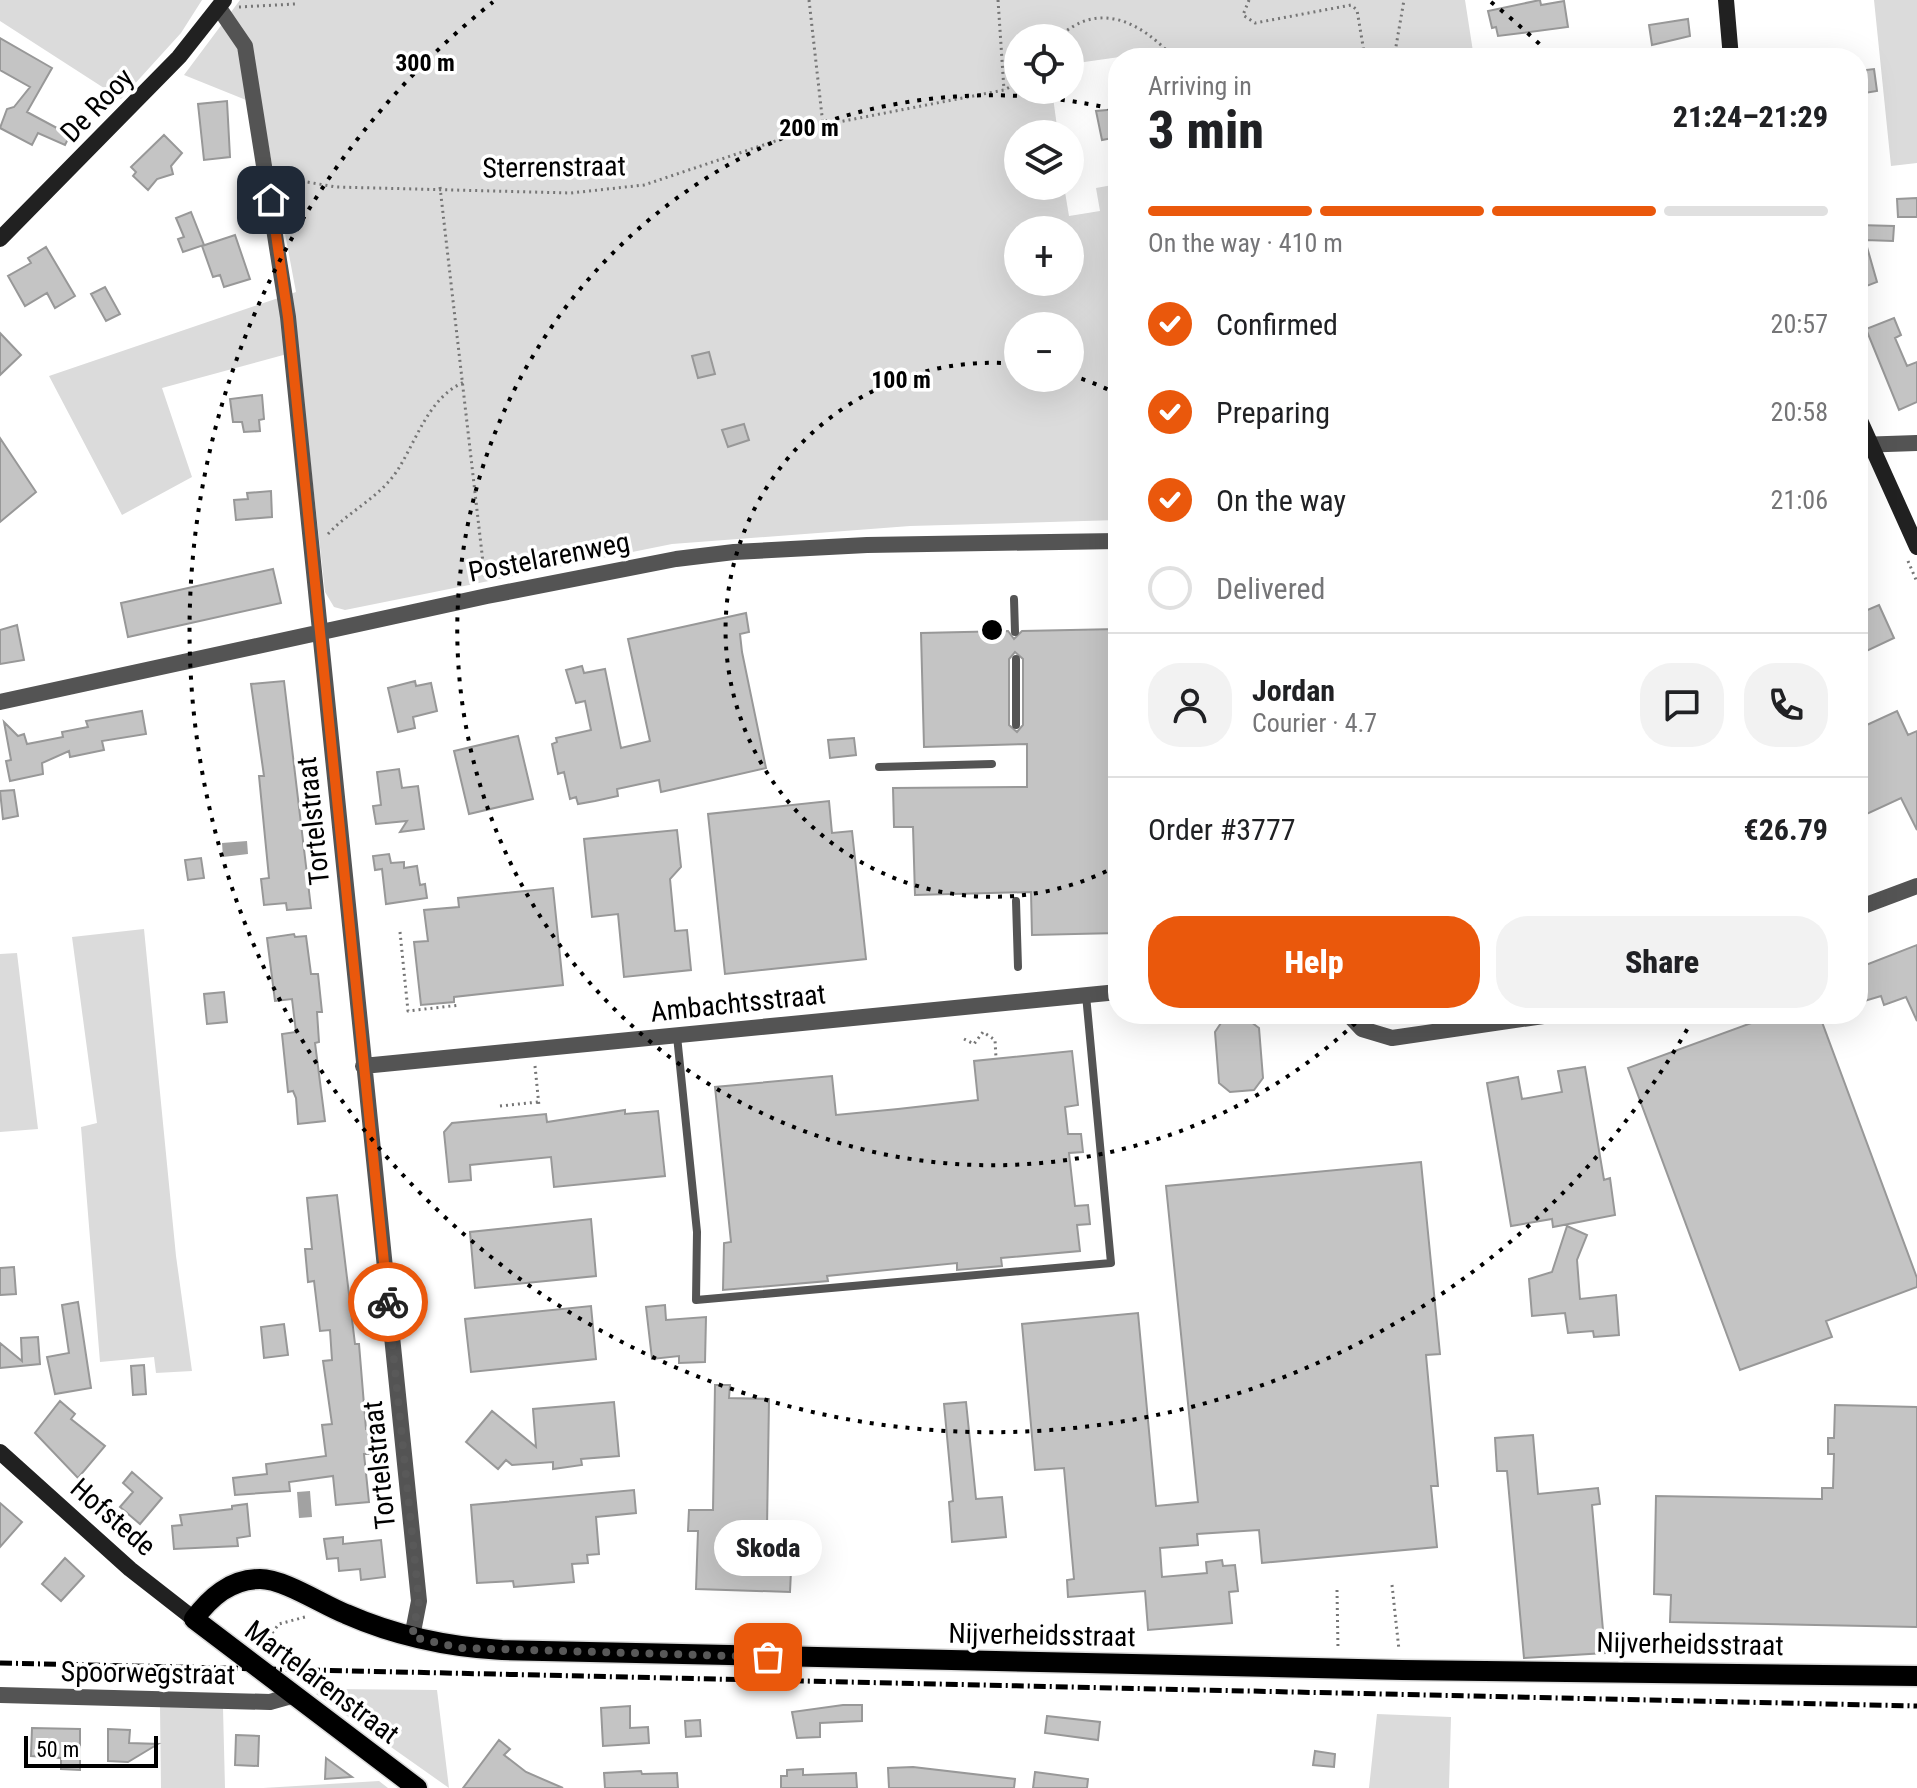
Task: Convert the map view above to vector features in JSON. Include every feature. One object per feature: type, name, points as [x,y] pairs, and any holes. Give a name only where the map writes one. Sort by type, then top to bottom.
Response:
[{"type":"main road","name":"Nijverheidsstraat","points":[[194,1619],[220,1591],[261,1579],[412,1637],[461,1648],[1402,1670],[1917,1676]]},
{"type":"main road","name":"Martelarenstraat","points":[[194,1619],[417,1788]]},
{"type":"street","points":[[1726,0],[1730,48]]},
{"type":"street","name":"Tortelstraat","points":[[222,4],[245,46],[288,317],[419,1601],[412,1637]]},
{"type":"street","name":"De Rooy","points":[[0,239],[118,123],[179,57],[222,4]]},
{"type":"street","points":[[1868,444],[1917,443]]},
{"type":"street","points":[[1868,452],[1917,547]]},
{"type":"street","name":"Postelarenweg","points":[[0,702],[487,596],[622,569],[734,552],[867,545],[1108,541]]},
{"type":"street","points":[[1868,904],[1917,886]]},
{"type":"street","name":"Ambachtsstraat","points":[[363,1066],[1108,993]]},
{"type":"street","points":[[1357,1024],[1362,1029],[1392,1038],[1488,1024]]},
{"type":"street","name":"Hofstede","points":[[0,1452],[130,1569],[194,1619]]},
{"type":"street","name":"Spoorwegstraat","points":[[0,1695],[270,1702],[295,1695]]},
{"type":"lane","points":[[1014,599],[1015,632]]},
{"type":"lane","points":[[1016,659],[1016,725]]},
{"type":"lane","points":[[879,767],[992,764]]},
{"type":"lane","points":[[1016,901],[1018,967]]},
{"type":"lane","points":[[677,1035],[697,1232],[696,1300],[1111,1263],[1086,995]]},
{"type":"path","points":[[809,0],[823,125]]},
{"type":"path","points":[[998,0],[1004,90]]},
{"type":"path","points":[[1249,0],[1243,15],[1255,23],[1351,5],[1357,10],[1363,48]]},
{"type":"path","points":[[1396,48],[1404,0]]},
{"type":"path","points":[[222,4],[295,4]]},
{"type":"path","points":[[1069,24],[1103,11],[1124,16],[1148,30],[1165,48]]},
{"type":"path","name":"Sterrenstraat","points":[[268,176],[336,187],[440,187],[571,193],[644,185],[823,125],[1004,90]]},
{"type":"path","points":[[440,187],[487,596]]},
{"type":"path","points":[[311,554],[341,520],[375,496],[397,470],[414,435],[449,389],[464,382]]},
{"type":"path","points":[[400,932],[408,1011],[460,1005]]},
{"type":"path","points":[[964,1039],[974,1044],[983,1032],[995,1040]]},
{"type":"path","points":[[995,1033],[996,1058]]},
{"type":"path","points":[[500,1106],[539,1104],[533,1050]]},
{"type":"path","points":[[1392,1585],[1402,1670]]},
{"type":"path","points":[[1337,1590],[1338,1668]]},
{"type":"path","points":[[252,1665],[265,1640],[279,1624],[333,1609]]},
{"type":"shaded area","points":[[0,0],[202,0],[181,33],[121,99],[0,21]]},
{"type":"shaded area","points":[[240,0],[1465,0],[1472,48],[1108,48],[1108,59],[1084,62],[1084,24],[1004,24],[1004,104],[1054,104],[1056,120],[1004,120],[1004,200],[1066,200],[1069,216],[1100,211],[1096,188],[1108,186],[1108,520],[910,526],[672,544],[345,610],[334,607],[325,592],[298,351],[162,388],[192,477],[122,515],[49,376],[296,292],[261,106],[184,75]]},
{"type":"shaded area","points":[[1874,0],[1917,0],[1917,163],[1891,166]]},
{"type":"shaded area","points":[[247,841],[248,854],[223,857],[222,843]]},
{"type":"shaded area","points":[[144,929],[176,1256],[192,1371],[156,1373],[154,1357],[100,1362],[81,1127],[97,1123],[72,937]]},
{"type":"shaded area","points":[[17,953],[38,1129],[0,1132],[0,954]]},
{"type":"shaded area","points":[[310,1491],[312,1517],[299,1518],[297,1492]]},
{"type":"shaded area","points":[[328,1689],[437,1690],[449,1788],[316,1694]]},
{"type":"shaded area","points":[[160,1707],[223,1708],[225,1788],[161,1788]]},
{"type":"shaded area","points":[[1377,1714],[1451,1717],[1449,1788],[1369,1788]]},
{"type":"shaded area","points":[[379,1781],[388,1788],[263,1788]]},
{"type":"building","points":[[1540,0],[1541,5],[1564,1],[1568,27],[1498,36],[1496,27],[1492,28],[1488,11]]},
{"type":"building","points":[[1688,19],[1690,36],[1652,45],[1649,25]]},
{"type":"building","points":[[0,38],[52,68],[27,112],[70,135],[65,145],[38,133],[32,145],[0,128],[7,109],[14,107],[30,87],[0,70]]},
{"type":"building","points":[[1874,69],[1877,91],[1868,92],[1868,70]]},
{"type":"building","points":[[227,101],[230,157],[204,160],[198,104]]},
{"type":"building","points":[[1108,110],[1108,139],[1102,140],[1096,111]]},
{"type":"building","points":[[164,135],[182,153],[171,166],[173,174],[157,179],[148,190],[133,176],[136,172],[131,167]]},
{"type":"building","points":[[1917,198],[1917,217],[1898,217],[1897,199]]},
{"type":"building","points":[[191,212],[204,245],[183,252],[178,239],[184,237],[176,218]]},
{"type":"building","points":[[1868,225],[1894,226],[1893,241],[1868,240]]},
{"type":"building","points":[[235,235],[250,279],[224,287],[220,275],[213,277],[202,246]]},
{"type":"building","points":[[46,247],[75,296],[55,308],[47,293],[25,306],[8,276],[31,263],[28,258]]},
{"type":"building","points":[[1868,250],[1877,282],[1868,285]]},
{"type":"building","points":[[105,287],[120,314],[106,321],[91,294]]},
{"type":"building","points":[[1894,318],[1901,335],[1895,338],[1907,366],[1917,362],[1917,402],[1899,410],[1868,328]]},
{"type":"building","points":[[0,333],[21,355],[0,375]]},
{"type":"building","points":[[709,352],[715,374],[698,378],[692,356]]},
{"type":"building","points":[[262,395],[264,419],[259,420],[260,431],[244,432],[242,422],[233,422],[230,399]]},
{"type":"building","points":[[744,424],[749,440],[728,447],[722,430]]},
{"type":"building","points":[[0,438],[36,492],[0,522]]},
{"type":"building","points":[[271,491],[272,517],[236,520],[234,500],[248,499],[247,493]]},
{"type":"building","points":[[273,569],[281,603],[128,637],[121,603]]},
{"type":"building","points":[[1879,605],[1894,638],[1868,650],[1868,610]]},
{"type":"building","points":[[746,613],[749,632],[740,634],[742,652],[766,768],[661,792],[659,780],[617,789],[618,796],[595,801],[578,804],[576,797],[570,799],[564,772],[558,774],[552,744],[557,742],[556,738],[591,730],[585,701],[576,703],[566,670],[582,666],[584,673],[605,669],[621,748],[650,741],[628,639]]},
{"type":"building","points":[[17,625],[24,660],[0,664],[0,630]]},
{"type":"building","points":[[1108,629],[1108,933],[1032,935],[1031,892],[915,895],[913,827],[894,827],[893,788],[1027,787],[1027,744],[924,747],[921,633],[1008,631],[1014,639],[1022,631]],"holes":[[[1015,652],[1023,659],[1023,725],[1017,732],[1009,725],[1009,659]]]},
{"type":"building","points":[[284,681],[311,908],[287,910],[286,903],[264,905],[261,879],[269,878],[259,776],[264,776],[251,684]]},
{"type":"building","points":[[415,681],[416,686],[431,683],[437,711],[413,717],[415,728],[398,732],[388,688]]},
{"type":"building","points":[[142,711],[146,734],[102,741],[104,750],[70,757],[69,751],[42,763],[43,774],[10,781],[6,761],[11,760],[4,722],[18,736],[24,734],[27,744],[63,737],[62,732],[88,727],[86,721]]},
{"type":"building","points":[[1897,711],[1908,735],[1917,731],[1917,830],[1901,798],[1868,813],[1868,724]]},
{"type":"building","points":[[518,736],[533,799],[469,814],[454,751]]},
{"type":"building","points":[[854,738],[856,755],[830,758],[828,740]]},
{"type":"building","points":[[399,769],[402,788],[418,786],[424,829],[400,832],[407,821],[376,824],[373,806],[381,805],[377,772]]},
{"type":"building","points":[[14,790],[18,816],[3,819],[0,791]]},
{"type":"building","points":[[829,801],[832,833],[852,831],[866,959],[725,974],[708,814]]},
{"type":"building","points":[[677,830],[681,867],[670,879],[675,931],[687,930],[691,970],[624,977],[618,914],[592,917],[584,839]]},
{"type":"building","points":[[389,854],[391,863],[404,862],[404,868],[417,866],[420,885],[425,884],[427,898],[386,904],[382,869],[375,870],[373,856]]},
{"type":"building","points":[[201,858],[204,878],[188,880],[185,860]]},
{"type":"building","points":[[553,888],[563,985],[454,997],[454,1002],[421,1005],[414,942],[428,941],[424,910],[459,907],[458,898]]},
{"type":"building","points":[[294,934],[295,937],[306,936],[311,974],[318,974],[322,1012],[317,1012],[319,1042],[315,1043],[325,1121],[298,1124],[296,1098],[293,1091],[288,1092],[282,1034],[296,1032],[292,999],[275,1001],[267,938]]},
{"type":"building","points":[[1917,945],[1917,1021],[1906,997],[1884,1005],[1881,996],[1868,1000],[1868,964]]},
{"type":"building","points":[[224,992],[227,1022],[207,1024],[204,994]]},
{"type":"building","points":[[1220,1024],[1254,1024],[1259,1028],[1263,1078],[1254,1090],[1230,1092],[1219,1083],[1215,1032]]},
{"type":"building","points":[[1749,1024],[1823,1024],[1917,1278],[1917,1287],[1826,1321],[1832,1337],[1740,1370],[1628,1068]]},
{"type":"building","points":[[1072,1051],[1078,1105],[1065,1107],[1068,1134],[1081,1134],[1083,1152],[1069,1153],[1075,1206],[1088,1205],[1090,1224],[1077,1225],[1080,1251],[1001,1258],[1002,1266],[957,1270],[957,1263],[827,1276],[828,1281],[723,1290],[724,1243],[731,1242],[715,1087],[832,1076],[836,1115],[898,1109],[978,1100],[974,1061]]},
{"type":"building","points":[[1585,1067],[1604,1180],[1610,1178],[1615,1215],[1553,1227],[1552,1219],[1511,1226],[1487,1083],[1518,1077],[1522,1099],[1562,1092],[1558,1071]]},
{"type":"building","points":[[625,1110],[625,1114],[658,1111],[665,1176],[554,1187],[551,1157],[470,1165],[471,1180],[449,1182],[444,1132],[452,1123],[546,1114],[547,1122]]},
{"type":"building","points":[[1421,1162],[1440,1354],[1426,1355],[1438,1486],[1431,1486],[1437,1547],[1262,1563],[1259,1530],[1197,1534],[1198,1545],[1160,1548],[1162,1577],[1207,1573],[1206,1562],[1222,1560],[1223,1566],[1235,1565],[1238,1591],[1229,1592],[1232,1623],[1148,1630],[1145,1591],[1068,1597],[1067,1580],[1074,1579],[1064,1468],[1035,1470],[1022,1324],[1138,1313],[1156,1506],[1198,1502],[1166,1186]]},
{"type":"building","points":[[337,1195],[355,1344],[359,1344],[366,1429],[369,1429],[371,1440],[369,1454],[364,1454],[369,1502],[336,1505],[333,1476],[289,1482],[290,1491],[235,1495],[233,1478],[267,1474],[266,1464],[326,1456],[322,1425],[332,1424],[323,1361],[332,1360],[330,1330],[320,1331],[314,1281],[308,1282],[305,1249],[312,1249],[307,1198]]},
{"type":"building","points":[[591,1219],[596,1276],[475,1288],[470,1232]]},
{"type":"building","points":[[1567,1226],[1587,1235],[1577,1260],[1580,1299],[1616,1295],[1619,1335],[1594,1337],[1593,1331],[1568,1333],[1565,1313],[1532,1316],[1529,1279],[1552,1272]]},
{"type":"building","points":[[14,1267],[16,1294],[0,1295],[0,1268]]},
{"type":"building","points":[[78,1302],[91,1388],[55,1394],[47,1357],[69,1353],[62,1305]]},
{"type":"building","points":[[665,1305],[666,1320],[706,1317],[705,1362],[679,1363],[679,1356],[652,1359],[646,1307]]},
{"type":"building","points":[[591,1306],[596,1359],[471,1372],[465,1319]]},
{"type":"building","points":[[284,1324],[288,1355],[264,1358],[261,1327]]},
{"type":"building","points":[[38,1337],[40,1364],[0,1368],[0,1343],[22,1361],[21,1338]]},
{"type":"building","points":[[144,1365],[146,1394],[133,1395],[131,1366]]},
{"type":"building","points":[[715,1385],[730,1385],[729,1398],[769,1399],[767,1528],[793,1529],[790,1592],[696,1589],[698,1531],[688,1531],[689,1510],[713,1510]]},
{"type":"building","points":[[60,1401],[75,1414],[71,1419],[105,1446],[78,1478],[35,1433]]},
{"type":"building","points":[[614,1402],[619,1456],[581,1459],[582,1465],[553,1469],[553,1462],[512,1465],[506,1460],[498,1469],[466,1442],[492,1411],[536,1447],[533,1409]]},
{"type":"building","points":[[966,1402],[976,1499],[1002,1497],[1006,1537],[952,1542],[949,1502],[953,1501],[944,1404]]},
{"type":"building","points":[[1835,1405],[1917,1407],[1917,1627],[1670,1622],[1671,1595],[1654,1594],[1656,1496],[1822,1499],[1822,1488],[1833,1488],[1834,1454],[1828,1454],[1828,1438],[1834,1438]]},
{"type":"building","points":[[1533,1435],[1538,1494],[1598,1488],[1600,1504],[1592,1505],[1605,1653],[1524,1658],[1507,1471],[1497,1471],[1495,1438]]},
{"type":"building","points":[[132,1472],[162,1498],[140,1524],[120,1507],[133,1492],[123,1483]]},
{"type":"building","points":[[634,1490],[636,1513],[596,1517],[599,1554],[587,1555],[588,1563],[572,1564],[574,1582],[514,1587],[513,1581],[477,1583],[471,1505]]},
{"type":"building","points":[[0,1503],[22,1522],[0,1547]]},
{"type":"building","points":[[247,1504],[250,1536],[237,1538],[238,1546],[174,1549],[172,1526],[182,1525],[180,1515],[232,1509],[232,1506]]},
{"type":"building","points":[[343,1537],[343,1544],[381,1540],[385,1577],[361,1580],[360,1569],[339,1571],[338,1558],[327,1559],[324,1539]]},
{"type":"building","points":[[65,1558],[84,1576],[61,1601],[42,1584]]},
{"type":"building","points":[[862,1705],[862,1721],[820,1723],[820,1737],[797,1738],[792,1712]]},
{"type":"building","points":[[630,1706],[630,1728],[648,1727],[649,1743],[603,1746],[601,1708]]},
{"type":"building","points":[[1047,1716],[1100,1722],[1098,1740],[1045,1733]]},
{"type":"building","points":[[700,1720],[701,1736],[686,1737],[685,1721]]},
{"type":"building","points":[[32,1728],[80,1729],[80,1770],[61,1769],[61,1758],[31,1756]]},
{"type":"building","points":[[108,1729],[130,1730],[129,1743],[158,1744],[128,1762],[108,1761]]},
{"type":"building","points":[[236,1735],[259,1736],[258,1766],[235,1765]]},
{"type":"building","points":[[499,1740],[510,1749],[504,1755],[526,1772],[563,1788],[463,1788]]},
{"type":"building","points":[[1315,1751],[1335,1754],[1334,1767],[1313,1765]]},
{"type":"building","points":[[326,1758],[352,1777],[325,1779]]},
{"type":"building","points":[[913,1767],[1015,1779],[1014,1788],[889,1788],[888,1768]]},
{"type":"building","points":[[803,1769],[803,1775],[856,1773],[857,1788],[781,1788],[781,1776],[787,1776],[787,1770]]},
{"type":"building","points":[[641,1771],[642,1774],[677,1773],[678,1788],[605,1788],[604,1773]]},
{"type":"building","points":[[1035,1772],[1088,1779],[1087,1788],[1033,1788]]},
{"type":"railway","points":[[0,1663],[1917,1706]]},
{"type":"way so far","points":[[388,1302],[419,1601],[412,1637],[461,1648],[768,1657]]},
{"type":"place","name":"Skoda","points":[[768,1657]]},
{"type":"route","points":[[271,200],[288,317],[388,1302]]}]
